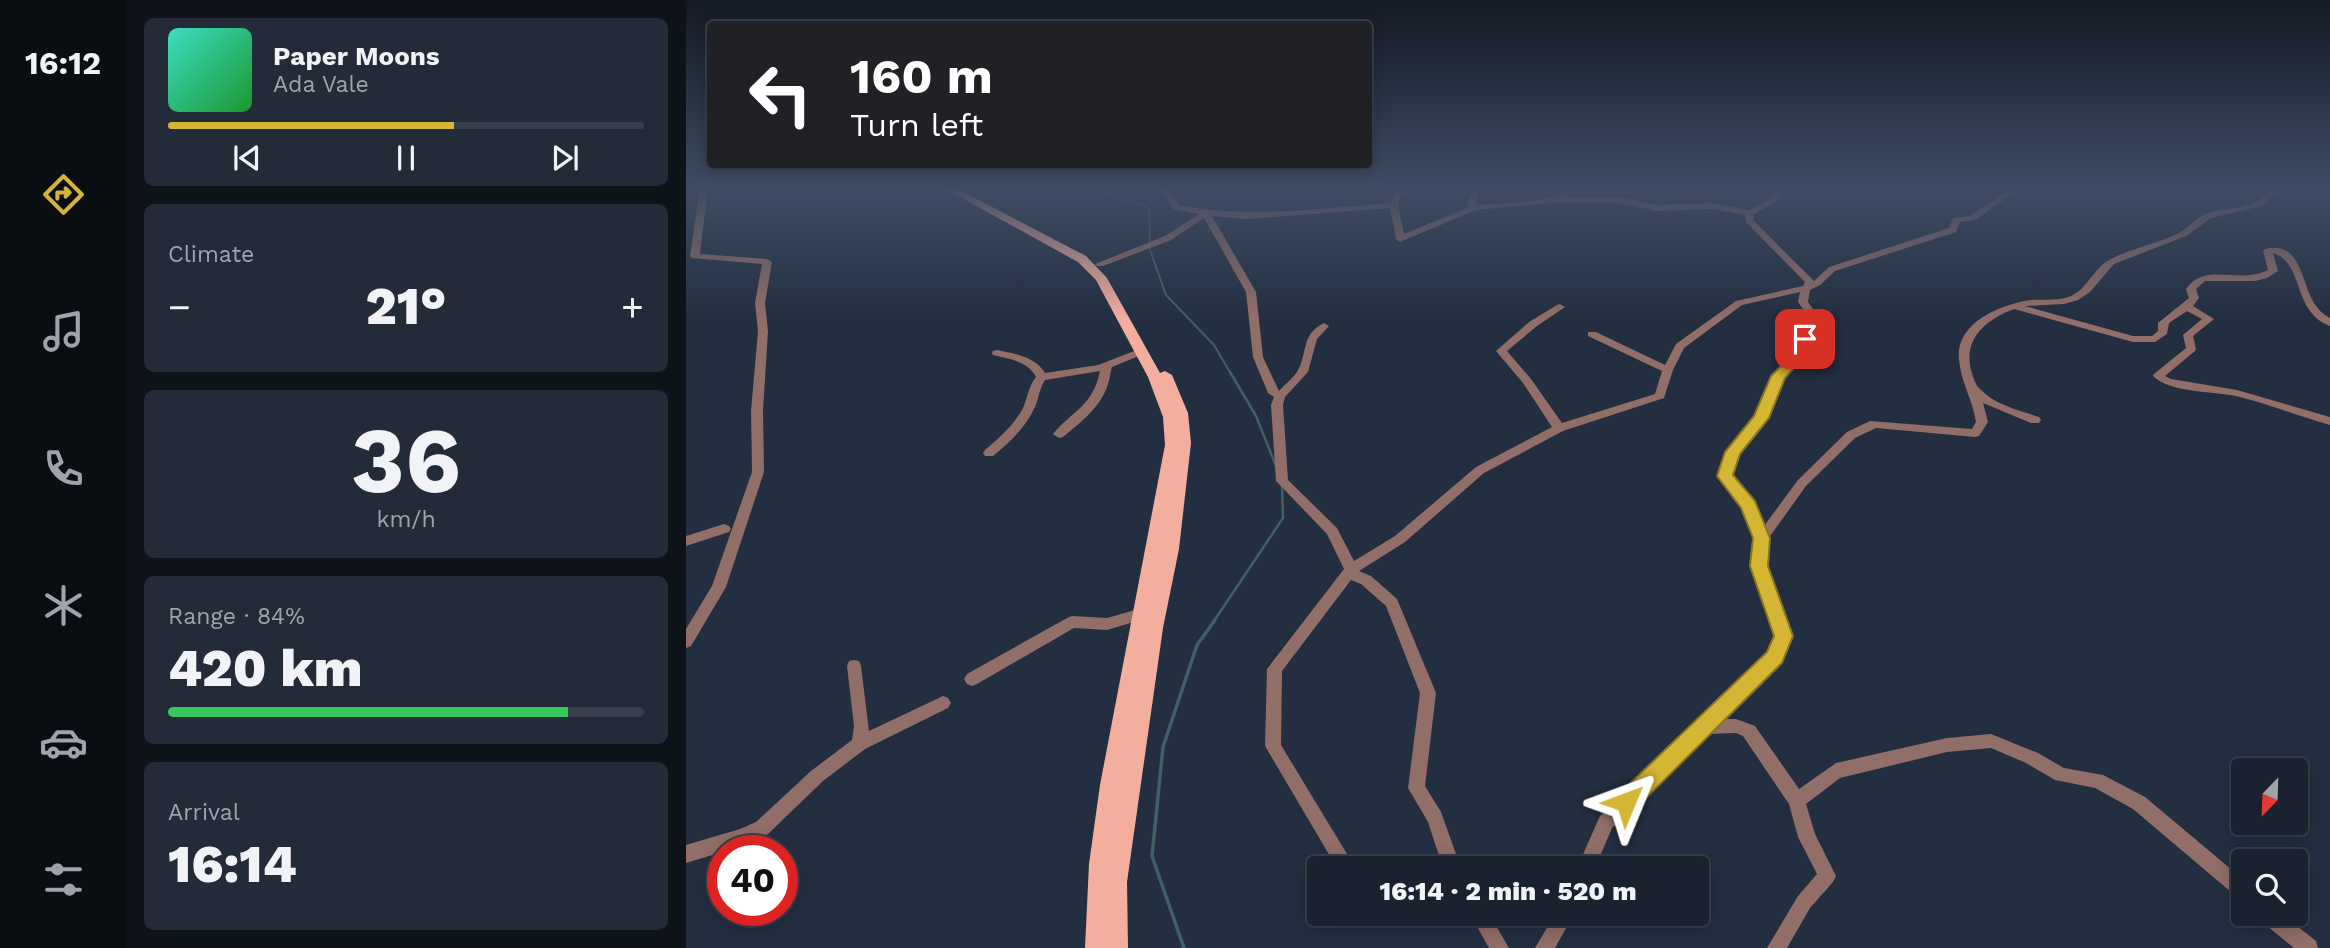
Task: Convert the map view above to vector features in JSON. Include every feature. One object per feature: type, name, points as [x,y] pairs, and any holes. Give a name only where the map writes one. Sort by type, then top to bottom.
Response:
[{"type":"main road","points":[[1030,231],[1082,259],[1101,278],[1142,351],[1170,417],[1173,445],[1100,864],[1097,948]]},
{"type":"main road","points":[[1042,231],[1100,264],[1122,291],[1167,379],[1181,413],[1184,443],[1170,549],[1154,628],[1115,882],[1116,948]]},
{"type":"street","points":[[686,642],[719,587],[758,472],[757,411],[763,331],[760,303],[767,262],[690,259],[695,231]]},
{"type":"street","points":[[1100,264],[1168,238],[1178,231]]},
{"type":"street","points":[[1216,231],[1251,292],[1258,357],[1274,393],[1280,396]]},
{"type":"street","points":[[1399,231],[1400,239],[1419,231]]},
{"type":"street","points":[[1591,856],[1606,822],[1775,657],[1784,636],[1759,566],[1762,538],[1749,505],[1725,476],[1733,452],[1761,418],[1778,376],[1788,367],[1792,356],[1804,348],[1815,319],[1803,302],[1810,282],[1760,231]]},
{"type":"street","points":[[1339,856],[1273,746],[1275,669],[1352,569],[1400,539],[1480,470],[1559,428],[1660,396],[1668,370],[1680,346],[1740,303],[1806,288],[1817,283],[1832,269],[1949,231]]},
{"type":"street","points":[[1762,538],[1802,483],[1851,435],[1874,424],[1975,433],[1982,422],[1980,405],[1964,357],[1974,327],[2012,306],[2069,301],[2090,288],[2102,269],[2111,262],[2187,231]]},
{"type":"street","points":[[2012,306],[2133,339],[2155,338],[2163,332],[2162,326],[2166,319],[2187,307],[2194,298],[2191,289],[2194,284],[2203,278],[2250,280],[2273,271],[2268,251],[2272,250],[2289,257],[2299,273],[2312,307],[2330,323]]},
{"type":"street","points":[[1559,428],[1527,381],[1501,351],[1533,324],[1560,307]]},
{"type":"street","points":[[2187,307],[2208,319],[2188,335],[2191,349],[2158,376],[2168,382],[2237,393],[2330,421]]},
{"type":"street","points":[[1324,326],[1312,338],[1303,372],[1280,396],[1277,405],[1282,481],[1332,531],[1354,575],[1366,580],[1392,603],[1428,693],[1416,788],[1435,818],[1448,856]]},
{"type":"street","points":[[1592,334],[1668,370]]},
{"type":"street","points":[[989,453],[1011,435],[1029,409],[1032,389],[1041,377],[1087,371],[1142,351]]},
{"type":"street","points":[[997,353],[1033,364],[1041,377]]},
{"type":"street","points":[[1059,434],[1087,412],[1104,382],[1104,371],[1108,364]]},
{"type":"street","points":[[1974,389],[1990,403],[2035,420]]},
{"type":"street","points":[[686,541],[724,529]]},
{"type":"street","points":[[972,679],[1072,622],[1107,624],[1142,614]]},
{"type":"street","points":[[854,666],[862,726],[859,744]]},
{"type":"street","points":[[686,854],[762,828],[817,776],[859,744],[943,703]]},
{"type":"street","points":[[1704,727],[1736,726],[1749,731],[1797,801],[1807,837],[1827,876],[1804,902],[1776,948]]},
{"type":"street","points":[[1797,801],[1836,771],[1947,745],[1991,741],[2032,758],[2061,775],[2097,781],[2140,803],[2231,881]]},
{"type":"street","points":[[1486,926],[1500,948]]},
{"type":"street","points":[[1544,948],[1558,926]]},
{"type":"street","points":[[2282,926],[2309,948]]},
{"type":"waterway","points":[[1150,231],[1150,250],[1166,295],[1214,345],[1231,374]]},
{"type":"waterway","points":[[1230,372],[1256,416],[1276,466]]},
{"type":"waterway","points":[[1214,621],[1283,518],[1282,485]]},
{"type":"waterway","points":[[1184,948],[1152,856],[1163,747],[1197,645],[1215,620]]},
{"type":"route","points":[[1626,802],[1775,657],[1784,636],[1759,566],[1762,538],[1753,522],[1749,505],[1725,476],[1733,452],[1761,418],[1778,376],[1788,367],[1792,356],[1804,348],[1805,339]]}]
